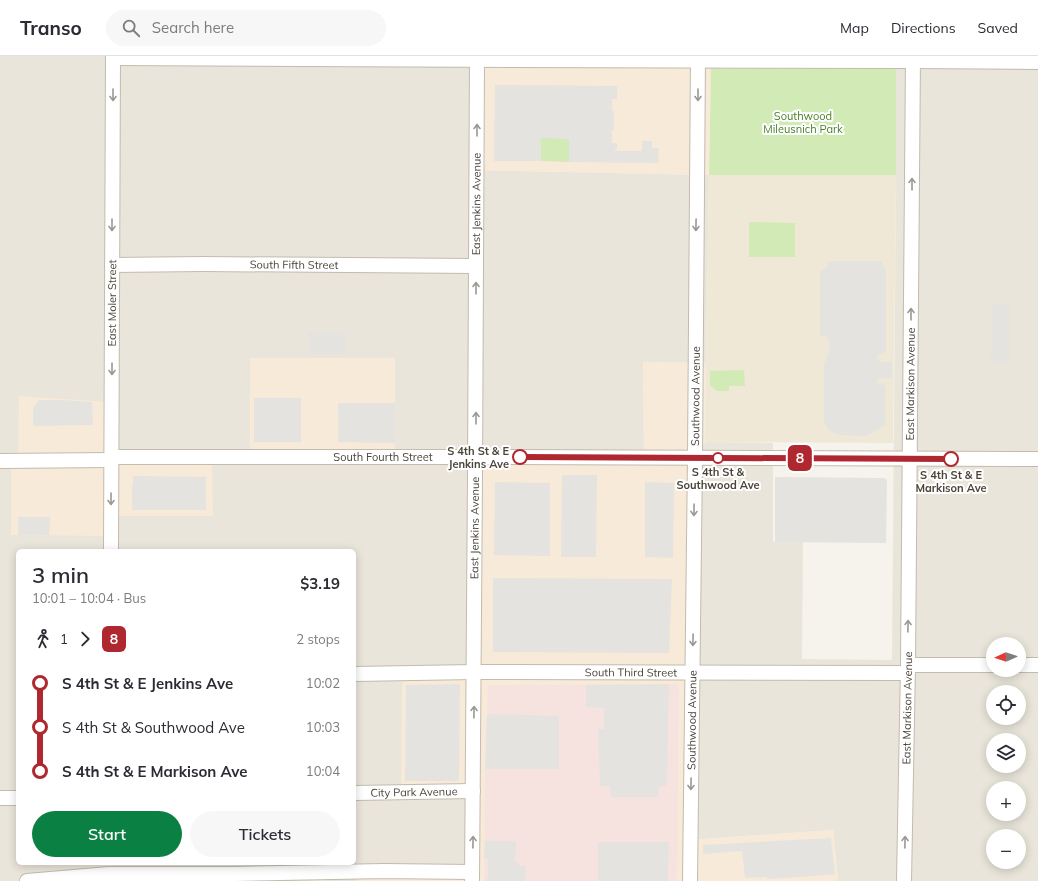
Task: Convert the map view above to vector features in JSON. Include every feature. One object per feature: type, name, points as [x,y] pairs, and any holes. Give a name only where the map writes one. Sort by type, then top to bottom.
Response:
[{"type":"street","points":[[113,57],[913,58],[1038,62]]},
{"type":"street","name":"East Moler Street","points":[[111,549],[113,57]]},
{"type":"street","name":"East Jenkins Avenue","points":[[472,877],[476,457],[477,58]]},
{"type":"street","name":"Southwood Avenue","points":[[690,881],[698,58]]},
{"type":"street","name":"East Markison Avenue","points":[[904,881],[908,669],[913,58]]},
{"type":"street","name":"South Fifth Street","points":[[112,265],[211,264],[476,266]]},
{"type":"street","name":"South Fourth Street","points":[[0,461],[112,458],[476,457],[1038,459]]},
{"type":"street","name":"South Third Street","points":[[356,674],[474,672],[692,672],[908,669],[986,665]]},
{"type":"street","points":[[1026,665],[1038,665]]},
{"type":"street","name":"City Park Avenue","points":[[356,793],[473,791]]},
{"type":"street","points":[[0,798],[16,798]]},
{"type":"street","points":[[28,881],[109,873],[235,874],[384,871],[472,877]]},
{"type":"shaded area","points":[[0,56],[1038,56],[1038,881],[838,881],[833,830],[690,840],[694,457],[705,442],[773,443],[773,542],[803,542],[802,659],[892,660],[896,175],[896,69],[711,69],[696,61],[472,170],[709,175],[706,363],[643,362],[644,458],[472,793],[472,871],[255,869],[255,865],[356,865],[356,549],[16,549],[16,865],[186,865],[186,874],[0,881]],"holes":[[[11,461],[18,461],[213,516],[109,516],[12,535]]]},
{"type":"shaded area","points":[[696,61],[711,69],[709,175],[472,170],[473,63]]},
{"type":"shaded area","points":[[495,85],[617,86],[617,99],[612,99],[612,111],[614,111],[614,130],[612,130],[612,143],[617,143],[617,149],[615,149],[615,151],[642,151],[642,141],[652,141],[652,148],[659,148],[658,163],[569,162],[569,139],[541,138],[541,161],[494,161]]},
{"type":"shaded area","points":[[709,175],[896,175],[893,443],[705,442]]},
{"type":"shaded area","points":[[829,261],[881,261],[886,271],[886,351],[878,355],[877,359],[881,362],[892,362],[892,378],[879,378],[877,381],[878,384],[883,383],[886,388],[885,425],[867,436],[840,435],[833,433],[827,428],[824,421],[824,365],[829,350],[829,340],[825,336],[820,336],[820,272],[827,267]]},
{"type":"shaded area","points":[[992,304],[1009,304],[1009,361],[1007,363],[991,363]]},
{"type":"shaded area","points":[[309,333],[345,333],[345,354],[309,354]]},
{"type":"shaded area","points":[[250,358],[395,358],[395,454],[250,455]]},
{"type":"shaded area","points":[[643,362],[706,363],[705,442],[694,457],[690,840],[833,830],[838,881],[18,881],[109,876],[186,874],[186,865],[255,865],[255,869],[472,871],[472,793],[401,794],[402,672],[472,672],[475,461],[644,458]]},
{"type":"shaded area","points":[[19,396],[108,402],[108,457],[212,457],[213,516],[109,516],[109,536],[11,535],[11,461],[18,461]]},
{"type":"shaded area","points":[[254,398],[301,398],[301,442],[254,442]]},
{"type":"shaded area","points":[[39,400],[92,402],[93,425],[33,426],[33,408]]},
{"type":"shaded area","points":[[338,403],[395,403],[395,443],[338,442]]},
{"type":"shaded area","points":[[562,475],[597,475],[596,557],[561,557]]},
{"type":"shaded area","points":[[133,476],[206,477],[206,510],[132,510]]},
{"type":"shaded area","points":[[775,477],[884,478],[887,480],[886,543],[775,542]]},
{"type":"shaded area","points":[[495,482],[550,483],[550,556],[494,555]]},
{"type":"shaded area","points":[[645,482],[674,483],[673,558],[645,557]]},
{"type":"shaded area","points":[[18,517],[50,517],[49,535],[18,535]]},
{"type":"shaded area","points":[[493,578],[672,579],[669,653],[493,652]]},
{"type":"shaded area","points":[[460,684],[459,781],[405,781],[406,685]]},
{"type":"shaded area","points":[[669,684],[667,783],[665,786],[658,788],[658,797],[611,797],[610,786],[600,786],[598,729],[604,729],[604,708],[586,707],[586,685]]},
{"type":"shaded area","points":[[678,684],[677,881],[484,881],[485,769],[488,685]]},
{"type":"shaded area","points":[[487,714],[559,716],[559,769],[485,769]]},
{"type":"shaded area","points":[[831,838],[835,874],[767,879],[767,877],[745,878],[742,851],[703,854],[703,845]]},
{"type":"shaded area","points":[[485,841],[516,841],[515,862],[519,863],[519,866],[526,866],[525,881],[486,881],[488,878],[488,859],[484,859]]},
{"type":"shaded area","points":[[598,842],[669,842],[668,881],[598,881]]},
{"type":"shaded area","points":[[186,865],[255,865],[255,869],[186,869]]},
{"type":"shaded area","points":[[327,878],[357,878],[357,881],[327,881]]},
{"type":"green space","name":"Southwood Mileusnich Park","points":[[711,69],[896,69],[896,175],[709,175]]},
{"type":"green space","points":[[541,138],[569,138],[569,162],[541,161]]},
{"type":"green space","points":[[749,222],[795,223],[795,257],[749,257]]},
{"type":"green space","points":[[744,370],[745,386],[729,386],[729,391],[717,391],[710,385],[710,371]]},
{"type":"bus line","name":"8","points":[[520,457],[951,459]]},
{"type":"place","name":"S 4th St & E Jenkins Ave","points":[[520,457]]},
{"type":"place","name":"S 4th St & Southwood Ave","points":[[718,458]]},
{"type":"place","name":"S 4th St & E Markison Ave","points":[[951,459]]}]
